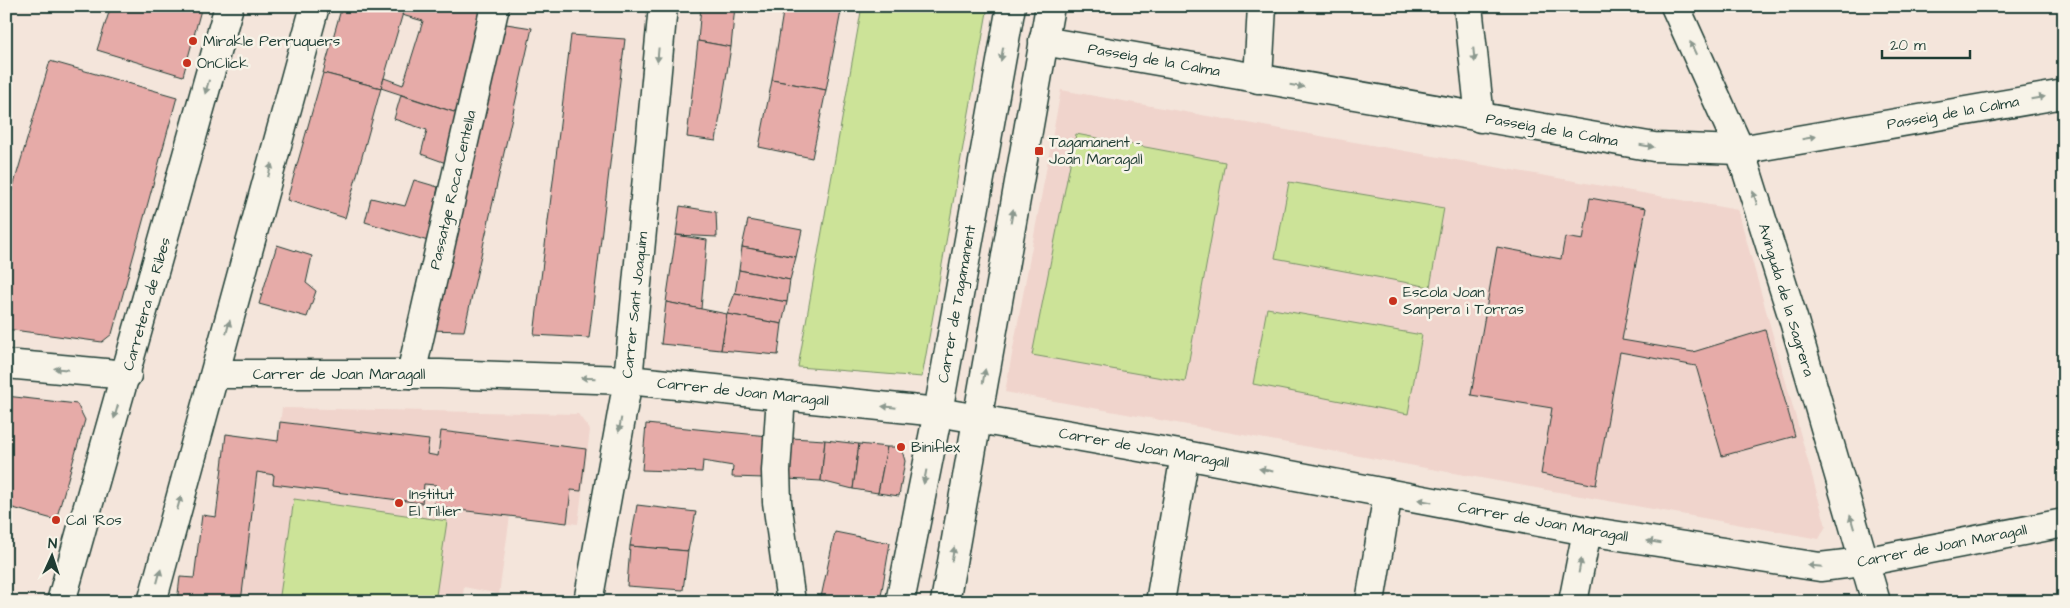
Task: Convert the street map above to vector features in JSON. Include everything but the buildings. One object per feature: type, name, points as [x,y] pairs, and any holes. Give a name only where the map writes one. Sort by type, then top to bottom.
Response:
[{"type":"street","name":"Carretera de Ribes","points":[[62,602],[229,6]]},
{"type":"street","points":[[152,602],[315,6]]},
{"type":"street","name":"Passatge Roca Centella","points":[[411,374],[494,6]]},
{"type":"street","name":"Carrer Sant Joaquim","points":[[588,602],[628,380],[663,6]]},
{"type":"street","name":"Carrer de Tagamanent","points":[[900,602],[938,412],[1010,6]]},
{"type":"street","points":[[945,602],[1050,6]]},
{"type":"street","points":[[1258,79],[1262,6]]},
{"type":"street","points":[[1468,6],[1480,118]]},
{"type":"street","name":"Avinguda de la Sagrera","points":[[1675,6],[1740,150],[1793,318],[1876,602]]},
{"type":"street","name":"Passeig de la Calma","points":[[1043,41],[1654,147],[1740,150],[2064,94]]},
{"type":"street","points":[[6,364],[127,375]]},
{"type":"street","name":"Carrer de Joan Maragall","points":[[215,374],[411,374],[628,380],[938,412],[1185,455],[1587,531],[1820,567],[1863,562],[2064,523]]},
{"type":"street","points":[[781,396],[776,471],[777,502],[791,602]]},
{"type":"street","points":[[1160,602],[1185,455]]},
{"type":"street","points":[[1370,602],[1388,493]]},
{"type":"street","points":[[1573,602],[1587,531]]},
{"type":"shaded area","name":"Escola Joan Sanpera i Torras","points":[[1061,90],[1738,210],[1826,526],[1819,539],[1005,392]]},
{"type":"shaded area","name":"Institut El Til·ler","points":[[282,408],[578,414],[590,430],[578,524],[510,516],[499,594],[464,587],[462,602],[177,602],[180,577],[194,578],[202,515],[216,517],[226,434],[278,440]]},
{"type":"green space","points":[[862,6],[988,6],[922,377],[798,367]]},
{"type":"green space","points":[[1076,134],[1225,162],[1185,382],[1032,355]]},
{"type":"green space","points":[[1289,182],[1444,208],[1430,287],[1275,258]]},
{"type":"green space","points":[[1267,308],[1422,335],[1408,414],[1253,384]]},
{"type":"green space","points":[[294,499],[447,521],[435,602],[279,602]]},
{"type":"place","name":"Mirakle Perruquers","points":[[193,41]]},
{"type":"place","name":"OnClick","points":[[187,63]]},
{"type":"place","name":"Tagamanent - Joan Maragall","points":[[1039,151]]},
{"type":"place","name":"Escola Joan Sanpera i Torras","points":[[1393,301]]},
{"type":"place","name":"Biniflex","points":[[901,447]]},
{"type":"place","name":"Institut El Til·ler","points":[[399,503]]},
{"type":"place","name":"Cal 'Ros","points":[[56,520]]}]
